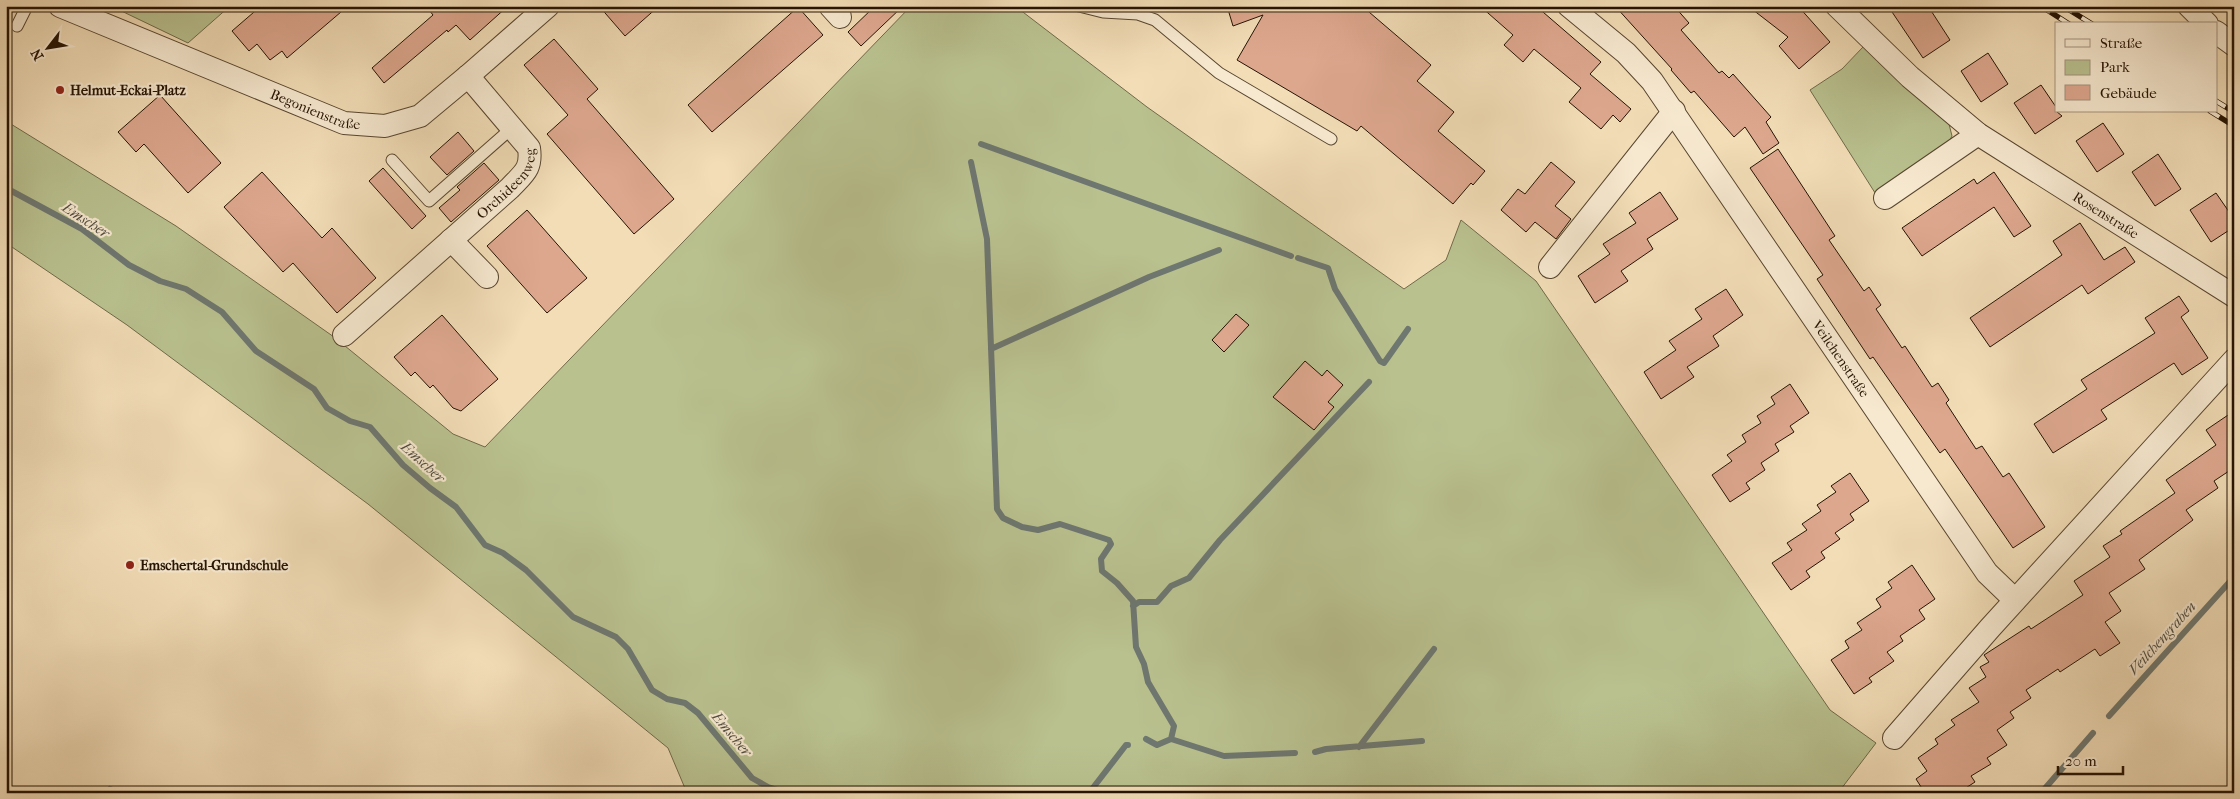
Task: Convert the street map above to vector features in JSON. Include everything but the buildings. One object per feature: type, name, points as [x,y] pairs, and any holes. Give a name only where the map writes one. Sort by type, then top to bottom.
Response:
[{"type":"street","name":"Begonienstraße","points":[[60,6],[344,124],[384,126],[420,116],[548,6]]},
{"type":"street","name":"Veilchenstraße","points":[[1569,6],[1626,53],[1652,81],[1987,572],[2015,600]]},
{"type":"street","name":"Rosenstraße","points":[[1837,6],[1910,77],[1978,134],[2234,296]]},
{"type":"street","points":[[2189,6],[2205,22]]},
{"type":"street","points":[[2218,33],[2234,45]]},
{"type":"street","name":"Orchideenweg","points":[[344,335],[510,188],[529,167],[531,162],[529,148],[468,76]]},
{"type":"street","points":[[1550,267],[1674,111]]},
{"type":"street","points":[[1885,198],[1978,134]]},
{"type":"street","points":[[451,240],[487,277]]},
{"type":"street","points":[[1894,738],[2015,600],[2234,360]]},
{"type":"lane","points":[[17,26],[27,6]]},
{"type":"lane","points":[[1079,6],[1103,12],[1138,14],[1155,20],[1219,73],[1331,138]]},
{"type":"lane","points":[[392,160],[429,202],[512,128]]},
{"type":"green space","points":[[111,6],[230,6],[188,43]]},
{"type":"green space","points":[[911,6],[1015,6],[1147,107],[1404,289],[1446,260],[1461,220],[1536,281],[1830,710],[1876,743],[1838,793],[687,793],[668,748],[368,504],[127,325],[6,243],[6,121],[176,226],[334,337],[453,434],[485,447]]},
{"type":"green space","points":[[1863,47],[1949,124],[1952,136],[1944,151],[1877,196],[1810,90],[1842,69]]},
{"type":"waterway","points":[[981,144],[1291,256]]},
{"type":"waterway","points":[[971,162],[987,239],[997,509],[1003,518],[1022,527],[1038,530],[1060,524],[1109,540],[1111,544],[1101,559],[1102,571],[1117,583],[1133,601],[1136,647],[1144,664],[1148,682],[1174,726],[1171,739],[1157,745],[1146,739]]},
{"type":"waterway","name":"Emscher","points":[[6,188],[82,229],[129,265],[160,281],[186,289],[222,312],[256,351],[314,389],[327,408],[350,421],[370,427],[403,465],[456,507],[485,545],[503,553],[526,570],[573,617],[616,637],[628,649],[652,690],[667,699],[685,703],[698,713],[752,778],[768,787],[787,793]]},
{"type":"waterway","points":[[991,349],[1149,277],[1219,250]]},
{"type":"waterway","points":[[1298,258],[1328,268],[1335,289],[1380,361],[1384,363],[1408,329]]},
{"type":"waterway","points":[[1133,606],[1139,602],[1157,602],[1171,586],[1189,578],[1220,540],[1369,382]]},
{"type":"waterway","name":"Veilchengraben","points":[[2109,716],[2234,577]]},
{"type":"waterway","points":[[1359,747],[1434,649]]},
{"type":"waterway","name":"Veilchengraben","points":[[2041,793],[2093,733]]},
{"type":"waterway","points":[[1171,739],[1224,756],[1295,753]]},
{"type":"waterway","points":[[1315,752],[1326,749],[1422,741]]},
{"type":"waterway","points":[[1089,793],[1126,745],[1128,745]]},
{"type":"waterway","points":[[110,789],[118,793]]},
{"type":"railway","points":[[2041,6],[2066,22]]},
{"type":"railway","points":[[2063,6],[2089,22]]},
{"type":"railway","points":[[2218,102],[2234,112]]},
{"type":"railway","points":[[2212,112],[2234,126]]},
{"type":"place","name":"Helmut-Eckai-Platz","points":[[60,90]]},
{"type":"place","name":"Emschertal-Grundschule","points":[[130,565]]}]
